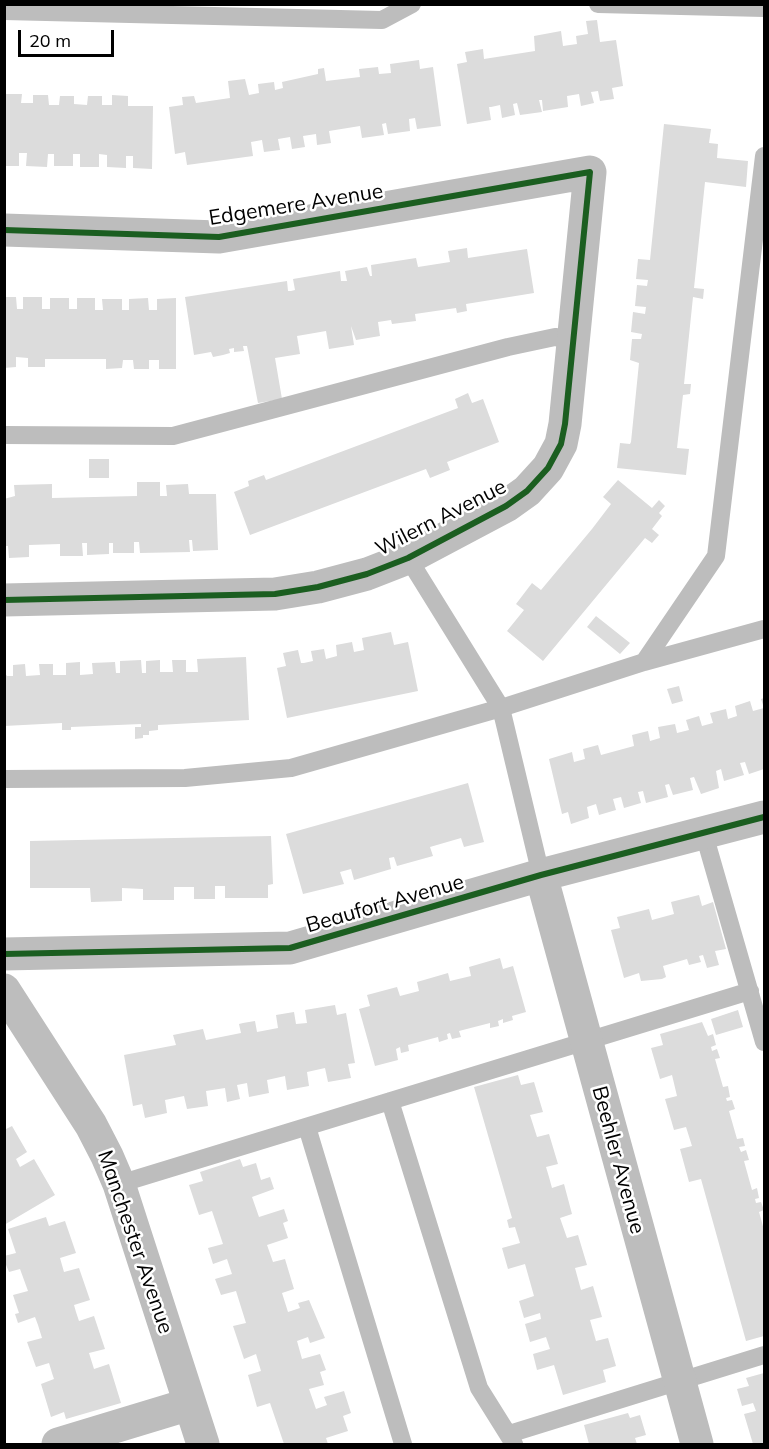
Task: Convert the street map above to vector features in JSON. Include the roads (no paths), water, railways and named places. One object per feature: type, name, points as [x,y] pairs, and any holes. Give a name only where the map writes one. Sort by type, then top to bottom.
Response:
[{"type":"street","name":"Edgemere Avenue","points":[[4,230],[219,237],[590,172]]},
{"type":"street","name":"Wilern Avenue","points":[[4,600],[274,594],[327,585],[367,574],[408,558],[506,506],[527,491],[548,468],[561,444],[565,424],[590,172]]},
{"type":"street","name":"Beaufort Avenue","points":[[4,954],[290,948],[541,875],[765,817]]},
{"type":"street","name":"Beehler Avenue","points":[[541,875],[697,1444]]},
{"type":"street","name":"Manchester Avenue","points":[[4,990],[91,1125],[119,1184],[203,1444]]},
{"type":"street","points":[[58,1444],[190,1404]]},
{"type":"lane","points":[[4,11],[382,20],[412,4]]},
{"type":"lane","points":[[598,4],[765,8]]},
{"type":"lane","points":[[644,662],[716,556],[765,156]]},
{"type":"lane","points":[[4,435],[172,436],[508,347],[555,337],[573,339]]},
{"type":"lane","points":[[408,558],[501,708],[541,875]]},
{"type":"lane","points":[[4,779],[185,778],[291,768],[501,708],[644,662],[765,629]]},
{"type":"lane","points":[[704,834],[765,1042]]},
{"type":"lane","points":[[119,1184],[750,991]]},
{"type":"lane","points":[[390,1101],[479,1388],[511,1439],[679,1381],[765,1355]]},
{"type":"lane","points":[[307,1127],[403,1444]]}]
